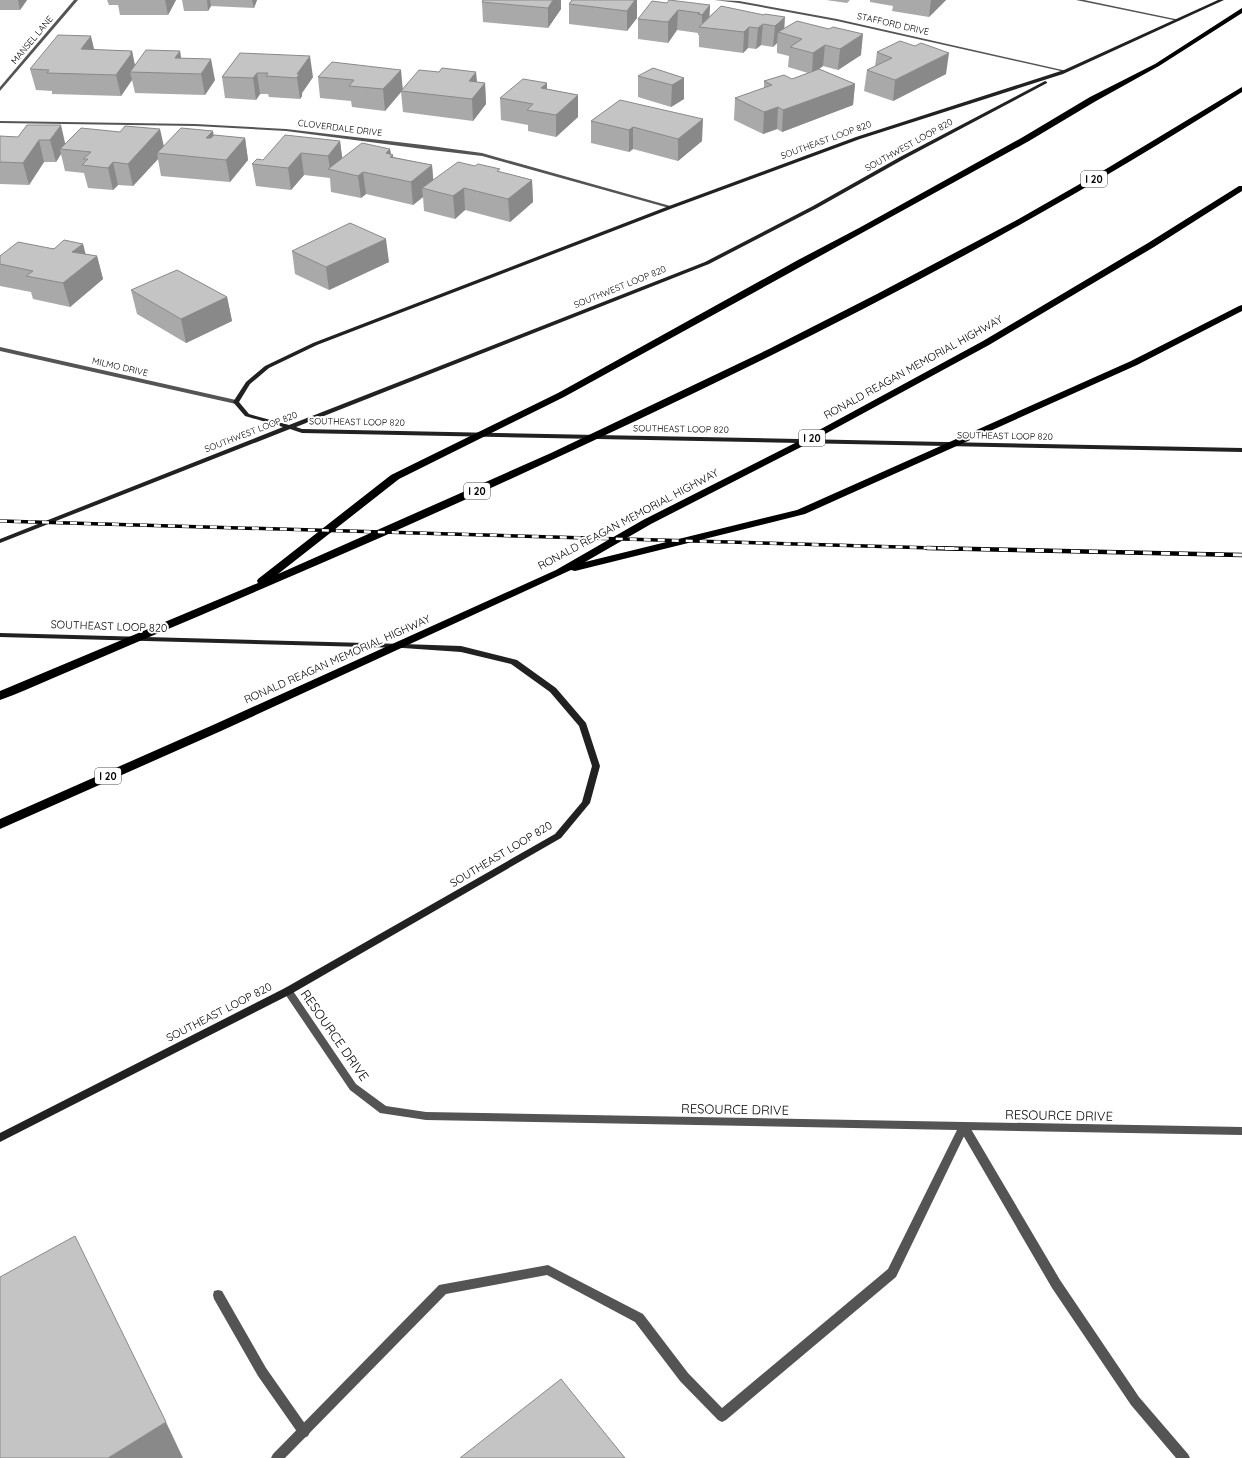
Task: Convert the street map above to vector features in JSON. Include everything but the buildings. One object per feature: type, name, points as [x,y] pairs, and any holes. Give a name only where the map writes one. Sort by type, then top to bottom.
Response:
[{"type":"highway","points":[[248,592],[395,477],[561,395],[862,230],[1157,65],[1242,10]]},
{"type":"highway","name":"I 20","points":[[0,696],[248,592],[413,520],[623,424],[836,319],[1016,224],[1202,115],[1242,89]]},
{"type":"highway","name":"RONALD REAGAN MEMORIAL HIGHWAY","points":[[0,824],[217,728],[560,572],[647,522],[793,448],[897,392],[1061,299],[1242,188]]},
{"type":"highway","points":[[560,572],[801,512],[1134,364],[1242,308]]},
{"type":"main road","name":"SOUTHWEST LOOP 820","points":[[0,541],[707,263],[815,207],[902,158],[1065,71],[1222,0]]},
{"type":"main road","name":"SOUTHEAST LOOP 820","points":[[1065,71],[858,138],[671,207],[315,344],[267,367],[248,383],[236,402],[247,415],[302,430],[1242,450]]},
{"type":"main road","name":"SOUTHEAST LOOP 820","points":[[0,635],[403,646],[461,649],[514,662],[553,690],[583,725],[596,766],[586,803],[558,836],[288,991],[0,1138]]},
{"type":"street","name":"MANSEL LANE","points":[[0,90],[76,0]]},
{"type":"street","name":"STAFFORD DRIVE","points":[[716,0],[739,2],[837,20],[1065,71]]},
{"type":"street","points":[[1078,0],[1178,20]]},
{"type":"street","name":"CLOVERDALE DRIVE","points":[[0,122],[194,125],[278,129],[423,147],[482,156],[671,207]]},
{"type":"street","name":"MILMO DRIVE","points":[[0,349],[236,402]]},
{"type":"street","name":"RESOURCE DRIVE","points":[[288,991],[353,1087],[384,1110],[426,1116],[1242,1132]]},
{"type":"street","points":[[277,1458],[443,1289],[548,1270],[639,1318],[684,1378],[722,1416],[892,1273],[964,1126]]},
{"type":"street","points":[[964,1126],[1060,1291],[1135,1401],[1184,1458]]},
{"type":"street","points":[[218,1296],[262,1372],[304,1432]]},
{"type":"railway","points":[[0,521],[955,549]]},
{"type":"railway","points":[[927,548],[955,549]]},
{"type":"railway","points":[[955,549],[1242,555]]},
{"type":"railway","points":[[955,549],[968,549]]}]
